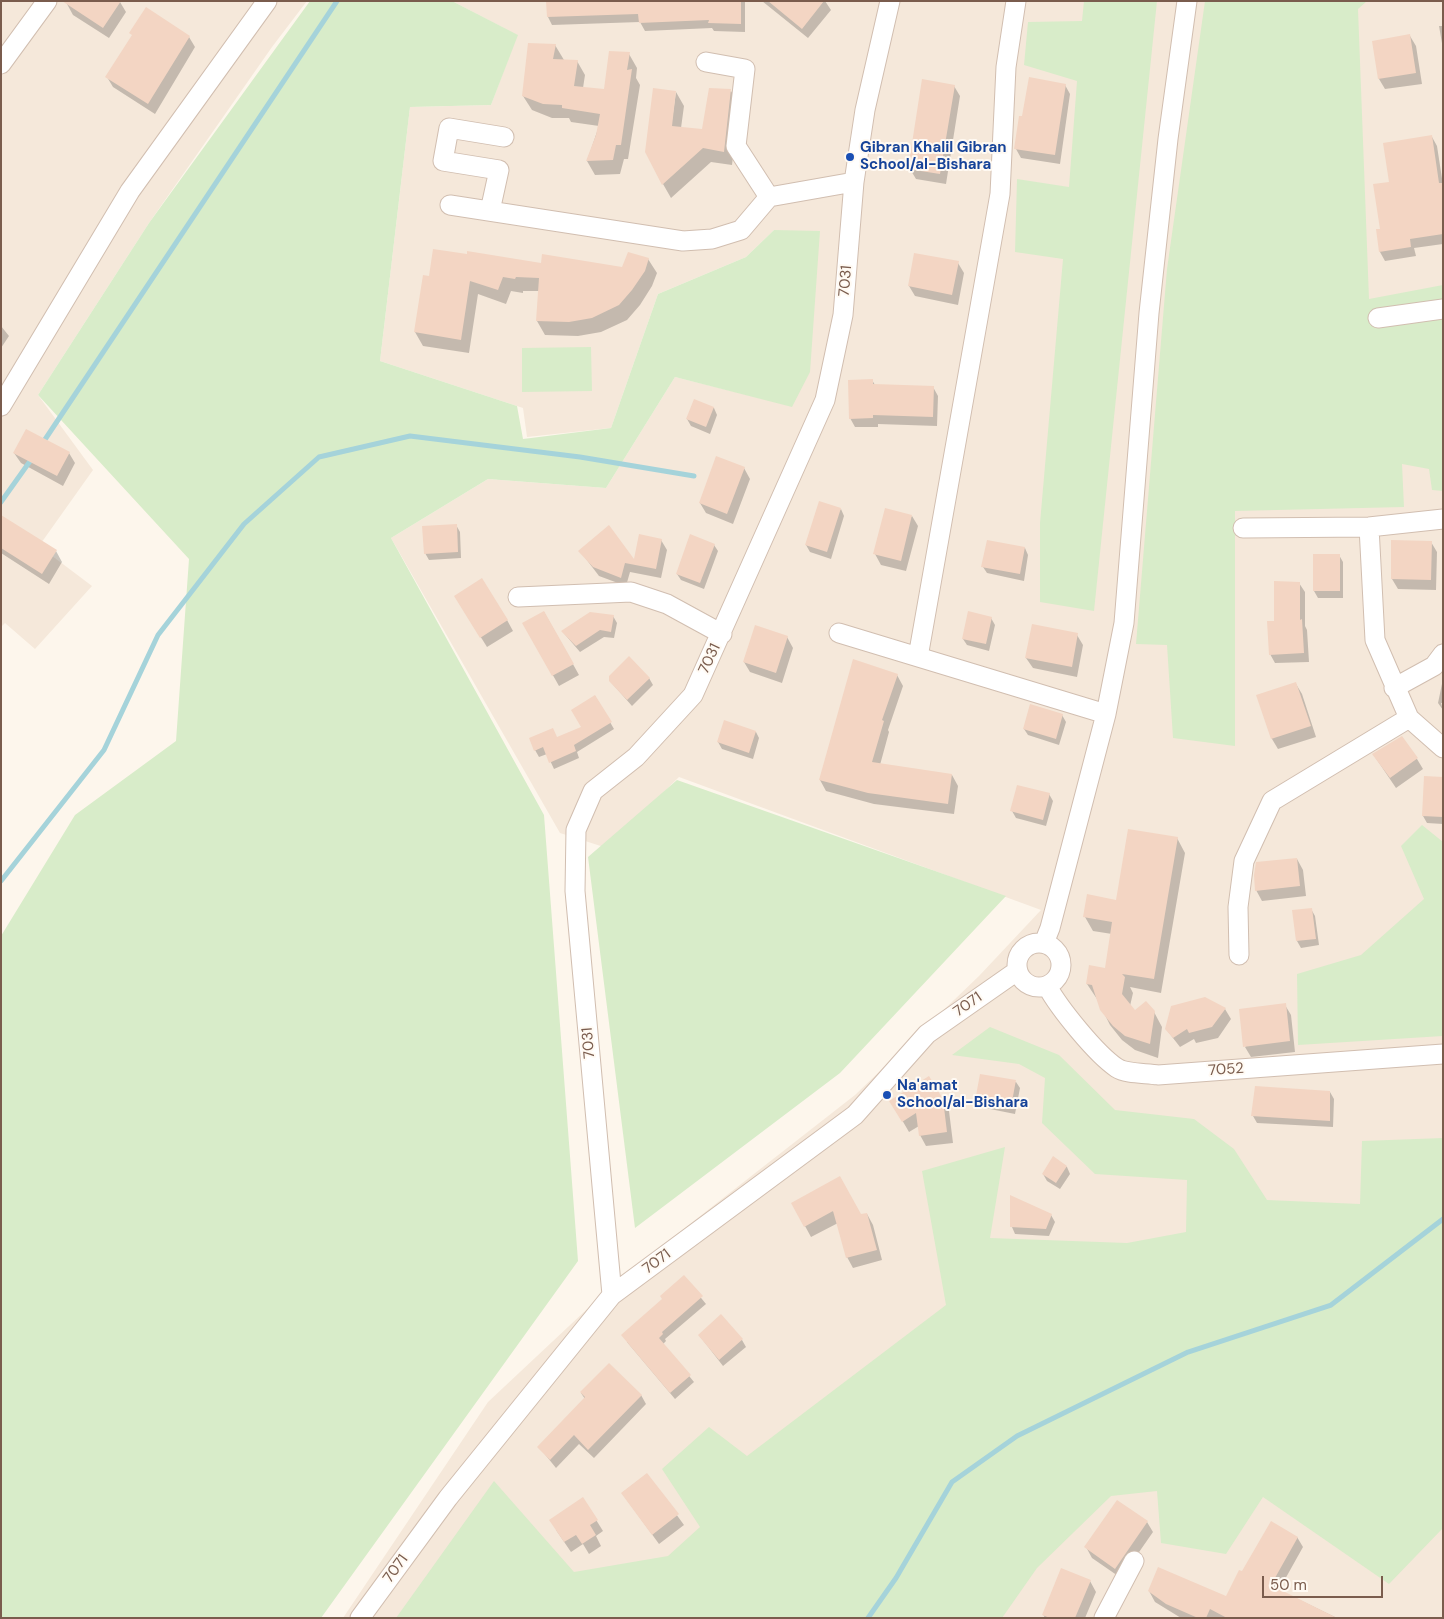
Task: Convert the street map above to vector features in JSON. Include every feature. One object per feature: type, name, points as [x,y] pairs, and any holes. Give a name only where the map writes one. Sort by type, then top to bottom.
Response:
[{"type":"street","points":[[1,64],[48,1]]},
{"type":"street","points":[[1,406],[130,191],[267,1]]},
{"type":"street","name":"7031","points":[[612,1295],[575,891],[576,830],[594,791],[636,757],[693,695],[722,634],[825,400],[843,315],[854,182],[865,110],[890,1]]},
{"type":"street","points":[[918,657],[1000,194],[1006,67],[1016,1]]},
{"type":"street","points":[[1044,943],[1050,928],[1106,714],[1124,623],[1149,313],[1168,139],[1186,1]]},
{"type":"street","points":[[706,62],[745,69],[736,146],[769,197]]},
{"type":"street","points":[[490,211],[499,170],[443,161],[449,128],[504,136]]},
{"type":"street","points":[[450,205],[682,241],[712,239],[741,230],[769,197],[854,182]]},
{"type":"street","points":[[1378,318],[1443,309]]},
{"type":"street","points":[[1243,528],[1369,526],[1443,519]]},
{"type":"street","points":[[1369,526],[1375,640],[1394,688],[1409,718],[1443,748]]},
{"type":"street","points":[[518,597],[630,592],[667,604],[722,634]]},
{"type":"street","points":[[839,632],[1106,714]]},
{"type":"street","points":[[1394,688],[1434,666],[1443,654]]},
{"type":"street","points":[[1239,955],[1238,907],[1244,861],[1272,801],[1409,718]]},
{"type":"street","points":[[1036,943],[1044,943],[1056,951],[1062,963],[1058,977],[1047,986],[1035,988],[1028,985],[1017,971],[1018,957],[1022,951],[1036,943]]},
{"type":"street","name":"7071","points":[[360,1618],[448,1498],[612,1295],[855,1114],[927,1034],[1017,971]]},
{"type":"street","name":"7052","points":[[1047,986],[1053,998],[1096,1049],[1118,1069],[1158,1075],[1443,1054]]},
{"type":"street","points":[[1104,1618],[1134,1561]]},
{"type":"shaded area","points":[[1,1],[307,1],[272,47],[149,223],[38,395],[93,470],[39,546],[92,586],[35,649],[5,623],[1,627]]},
{"type":"shaded area","points":[[452,1],[1443,1],[1443,1618],[343,1618],[488,1402],[617,1281],[855,1095],[979,976],[1041,910],[679,777],[607,848],[560,833],[391,538],[488,479],[606,488],[675,377],[792,406],[774,230],[746,257],[658,294],[611,428],[527,437],[523,408],[380,361],[410,107],[491,105],[517,35]]},
{"type":"green space","points":[[310,1],[452,1],[518,35],[491,105],[410,107],[380,361],[517,406],[523,439],[611,428],[658,294],[746,257],[774,230],[820,231],[810,372],[792,407],[675,377],[606,488],[488,479],[391,538],[544,815],[578,1261],[321,1618],[1,1618],[1,936],[75,815],[176,741],[189,559],[38,395],[149,223]]},
{"type":"green space","points":[[1084,1],[1157,1],[1094,611],[1040,602],[1040,523],[1063,259],[1015,252],[1017,179],[1069,187],[1077,81],[1024,65],[1028,22],[1082,21]]},
{"type":"green space","points":[[1205,1],[1367,1],[1358,9],[1369,299],[1443,285],[1443,491],[1432,490],[1429,469],[1402,464],[1404,507],[1235,511],[1235,746],[1173,738],[1167,645],[1136,644],[1167,269]]},
{"type":"green space","points":[[591,347],[592,391],[522,392],[522,348]]},
{"type":"green space","points":[[677,780],[1006,896],[840,1073],[635,1228],[588,857]]},
{"type":"green space","points":[[1422,825],[1443,842],[1443,1036],[1298,1045],[1297,974],[1361,955],[1424,899],[1401,846]]},
{"type":"green space","points":[[990,1027],[1059,1055],[1115,1110],[1194,1119],[1234,1149],[1267,1200],[1360,1204],[1362,1141],[1443,1138],[1443,1528],[1389,1584],[1263,1497],[1226,1554],[1161,1543],[1157,1491],[1111,1496],[1037,1568],[1002,1618],[396,1618],[494,1481],[574,1572],[668,1556],[700,1527],[662,1469],[709,1427],[747,1456],[946,1305],[922,1171],[1005,1147],[990,1238],[1127,1243],[1186,1232],[1187,1180],[1095,1174],[1042,1123],[1045,1078],[1019,1064],[952,1055]]},
{"type":"building","points":[[62,1],[121,1],[103,28]]},
{"type":"building","points":[[546,1],[741,1],[741,24],[708,23],[709,20],[639,23],[638,14],[547,17]]},
{"type":"building","points":[[768,1],[824,1],[802,29]]},
{"type":"building","points":[[146,7],[190,36],[148,104],[105,77],[132,35],[129,33]]},
{"type":"building","points":[[1410,34],[1416,73],[1378,79],[1372,41]]},
{"type":"building","points":[[528,43],[556,44],[553,59],[578,60],[574,86],[604,89],[609,51],[630,52],[627,70],[632,69],[621,145],[616,145],[613,160],[586,161],[596,135],[600,114],[562,108],[562,105],[543,104],[522,96]]},
{"type":"building","points":[[1029,77],[1066,84],[1055,155],[1014,149],[1019,116],[1022,116]]},
{"type":"building","points":[[922,79],[955,85],[940,174],[908,169]]},
{"type":"building","points":[[653,88],[676,91],[672,126],[702,129],[709,88],[731,89],[724,152],[703,148],[662,185],[645,152]]},
{"type":"building","points":[[1432,135],[1439,183],[1442,183],[1443,191],[1443,234],[1410,239],[1411,247],[1379,252],[1376,229],[1380,229],[1373,184],[1389,182],[1383,143]]},
{"type":"building","points":[[433,249],[467,254],[467,251],[541,263],[542,254],[622,267],[628,252],[649,258],[645,271],[619,305],[592,318],[569,322],[536,321],[539,278],[516,277],[515,279],[503,277],[498,290],[470,281],[461,340],[414,332],[423,275],[429,276]]},
{"type":"building","points":[[914,253],[959,261],[952,295],[908,286]]},
{"type":"building","points":[[873,379],[873,384],[934,386],[933,417],[873,415],[873,418],[849,419],[848,380]]},
{"type":"building","points":[[694,399],[714,407],[706,427],[686,419]]},
{"type":"building","points":[[26,429],[70,452],[57,476],[13,453]]},
{"type":"building","points":[[716,456],[745,467],[727,514],[699,503]]},
{"type":"building","points":[[819,501],[841,508],[827,552],[805,545]]},
{"type":"building","points":[[885,508],[912,515],[901,561],[873,554]]},
{"type":"building","points":[[1,515],[57,550],[42,574],[1,548]]},
{"type":"building","points":[[457,524],[458,552],[424,554],[422,526]]},
{"type":"building","points":[[609,525],[634,559],[639,534],[662,539],[656,569],[625,563],[621,578],[593,567],[578,551]]},
{"type":"building","points":[[690,534],[715,544],[700,583],[676,574]]},
{"type":"building","points":[[987,540],[1025,547],[1020,574],[981,567]]},
{"type":"building","points":[[1391,540],[1432,541],[1431,580],[1391,579]]},
{"type":"building","points":[[1313,554],[1340,554],[1340,591],[1313,591]]},
{"type":"building","points":[[482,578],[508,620],[480,638],[454,596]]},
{"type":"building","points":[[1274,581],[1300,582],[1300,620],[1302,619],[1304,653],[1269,655],[1267,621],[1274,621]]},
{"type":"building","points":[[544,611],[574,664],[552,676],[522,623]]},
{"type":"building","points":[[968,611],[992,617],[986,644],[962,639]]},
{"type":"building","points":[[590,612],[614,615],[611,632],[600,630],[576,646],[561,631]]},
{"type":"building","points":[[1032,624],[1078,633],[1072,667],[1025,658]]},
{"type":"building","points":[[755,625],[788,636],[776,673],[743,662]]},
{"type":"building","points":[[629,656],[650,678],[627,700],[609,681],[609,676]]},
{"type":"building","points":[[853,659],[898,674],[882,720],[884,721],[872,762],[952,774],[948,804],[868,793],[819,780]]},
{"type":"building","points":[[1296,682],[1311,726],[1271,739],[1256,695]]},
{"type":"building","points":[[595,695],[612,722],[574,745],[576,751],[549,763],[543,747],[534,751],[529,738],[553,728],[557,737],[581,727],[571,710]]},
{"type":"building","points":[[1030,704],[1063,714],[1056,739],[1023,729]]},
{"type":"building","points":[[724,720],[756,731],[749,753],[717,742]]},
{"type":"building","points":[[1402,736],[1418,758],[1390,778],[1372,754]]},
{"type":"building","points":[[1424,776],[1443,777],[1443,817],[1422,816]]},
{"type":"building","points":[[1017,785],[1050,793],[1043,820],[1010,811]]},
{"type":"building","points":[[1128,829],[1178,837],[1154,979],[1122,974],[1125,977],[1122,994],[1135,1010],[1146,1001],[1155,1011],[1150,1044],[1125,1036],[1113,1026],[1100,1010],[1092,985],[1086,984],[1089,965],[1105,968],[1112,922],[1083,917],[1087,894],[1116,900]]},
{"type":"building","points":[[1297,858],[1300,886],[1255,891],[1254,875],[1256,862]]},
{"type":"building","points":[[1312,908],[1316,939],[1296,941],[1292,910]]},
{"type":"building","points":[[1205,997],[1226,1008],[1212,1027],[1189,1033],[1187,1029],[1173,1038],[1165,1029],[1171,1006]]},
{"type":"building","points":[[1286,1003],[1290,1041],[1243,1047],[1239,1009]]},
{"type":"building","points":[[980,1074],[1016,1080],[1011,1107],[975,1101]]},
{"type":"building","points":[[929,1076],[943,1099],[947,1132],[919,1136],[916,1113],[902,1122],[889,1101]]},
{"type":"building","points":[[1255,1086],[1330,1091],[1330,1121],[1251,1116]]},
{"type":"building","points":[[1053,1156],[1067,1166],[1056,1183],[1042,1174]]},
{"type":"building","points":[[840,1176],[861,1214],[867,1213],[877,1250],[846,1258],[833,1211],[804,1227],[791,1203]]},
{"type":"building","points":[[1010,1195],[1052,1214],[1046,1229],[1010,1227]]},
{"type":"building","points":[[684,1275],[703,1296],[662,1332],[663,1334],[659,1338],[691,1375],[670,1393],[621,1335],[662,1299],[660,1296]]},
{"type":"building","points":[[721,1314],[743,1339],[719,1360],[698,1335]]},
{"type":"building","points":[[609,1363],[642,1395],[588,1450],[574,1435],[550,1460],[537,1447],[585,1397],[580,1392]]},
{"type":"building","points":[[647,1473],[679,1514],[652,1535],[621,1493]]},
{"type":"building","points":[[583,1497],[598,1520],[590,1525],[596,1535],[582,1544],[576,1535],[564,1542],[549,1520]]},
{"type":"building","points":[[1117,1500],[1148,1521],[1115,1569],[1084,1547]]},
{"type":"building","points":[[1271,1521],[1298,1537],[1271,1585],[1337,1618],[1227,1618],[1210,1609],[1206,1618],[1198,1618],[1166,1604],[1148,1591],[1158,1567],[1226,1596],[1239,1570],[1242,1571]]},
{"type":"building","points":[[1061,1568],[1091,1580],[1075,1618],[1050,1618],[1042,1615]]},
{"type":"waterway","points":[[42,444],[337,1]]},
{"type":"waterway","points":[[1,881],[104,750],[158,635],[244,524],[319,457],[410,436],[580,457],[694,476]]},
{"type":"waterway","points":[[1,502],[33,457]]},
{"type":"waterway","points":[[868,1618],[896,1578],[952,1482],[1017,1436],[1188,1352],[1331,1305],[1443,1219]]},
{"type":"place","name":"Gibran Khalil Gibran School/al-Bishara","points":[[850,157]]},
{"type":"place","name":"Na'amat School/al-Bishara","points":[[887,1095]]}]
